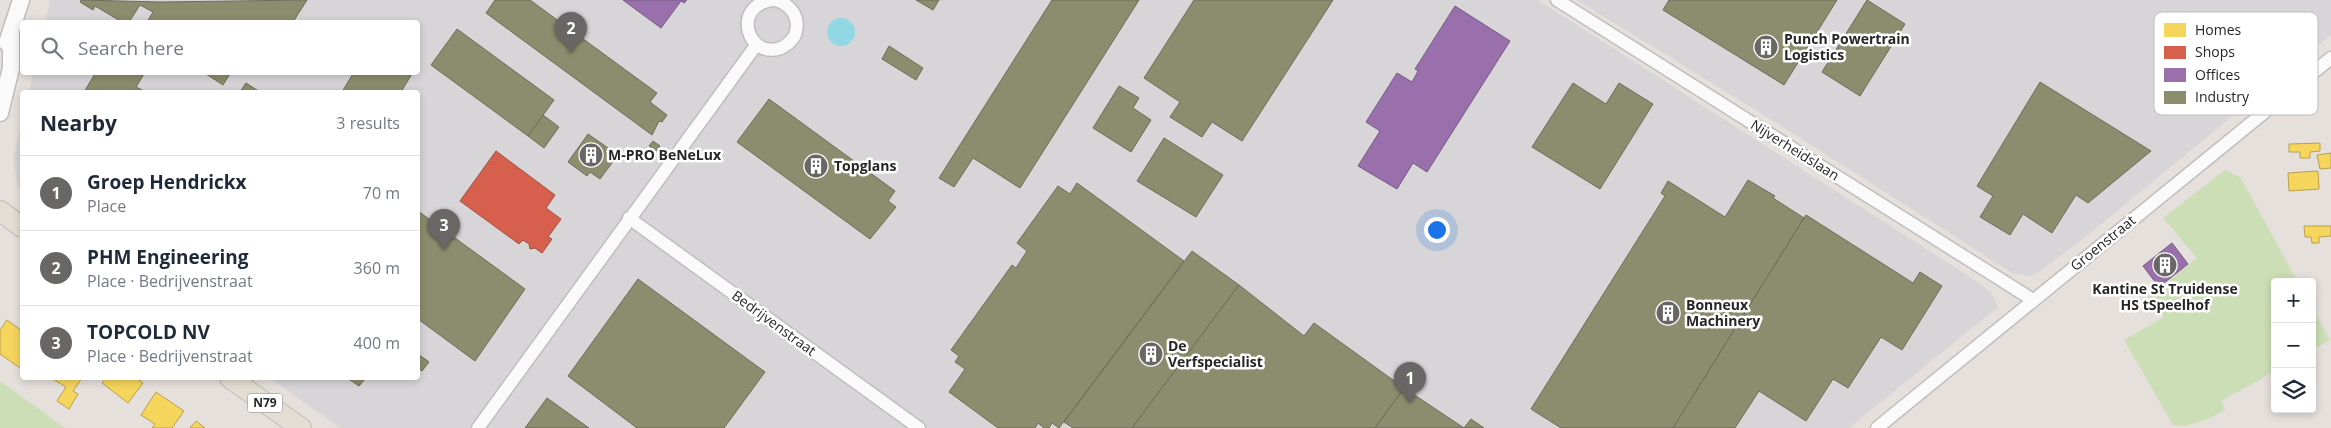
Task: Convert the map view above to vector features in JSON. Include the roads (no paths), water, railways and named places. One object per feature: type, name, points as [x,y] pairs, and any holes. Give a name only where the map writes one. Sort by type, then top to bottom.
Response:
[{"type":"main road","points":[[0,211],[20,226]]},
{"type":"main road","name":"N79","points":[[233,380],[301,428]]},
{"type":"street","points":[[0,57],[11,35],[21,0]]},
{"type":"street","name":"Nijverheidslaan","points":[[1557,0],[2033,300]]},
{"type":"street","points":[[763,1],[784,2],[792,9],[796,18],[797,28],[794,38],[786,46],[776,50],[766,49],[757,44],[749,31],[749,16],[754,7],[763,1]]},
{"type":"street","points":[[0,113],[12,68],[11,35]]},
{"type":"street","points":[[478,428],[757,44]]},
{"type":"street","name":"Groenstraat","points":[[2318,69],[2331,58]]},
{"type":"street","name":"Groenstraat","points":[[1876,428],[2261,115]]},
{"type":"street","name":"Bedrijvenstraat","points":[[629,218],[919,428]]},
{"type":"water","points":[[841,18],[851,22],[855,32],[851,42],[841,46],[831,42],[827,32],[831,22]]},
{"type":"place","name":"Punch Powertrain Logistics","points":[[1766,47]]},
{"type":"place","name":"PHM Engineering","points":[[571,53]]},
{"type":"place","name":"M-PRO BeNeLux","points":[[591,155]]},
{"type":"place","name":"Topglans","points":[[816,166]]},
{"type":"place","name":"TOPCOLD NV","points":[[444,250]]},
{"type":"place","name":"Kantine St Truidense HS tSpeelhof","points":[[2165,265]]},
{"type":"place","name":"Bonneux Machinery","points":[[1668,313]]},
{"type":"place","name":"De Verfspecialist","points":[[1151,354]]},
{"type":"place","name":"Groep Hendrickx","points":[[1410,403]]}]
